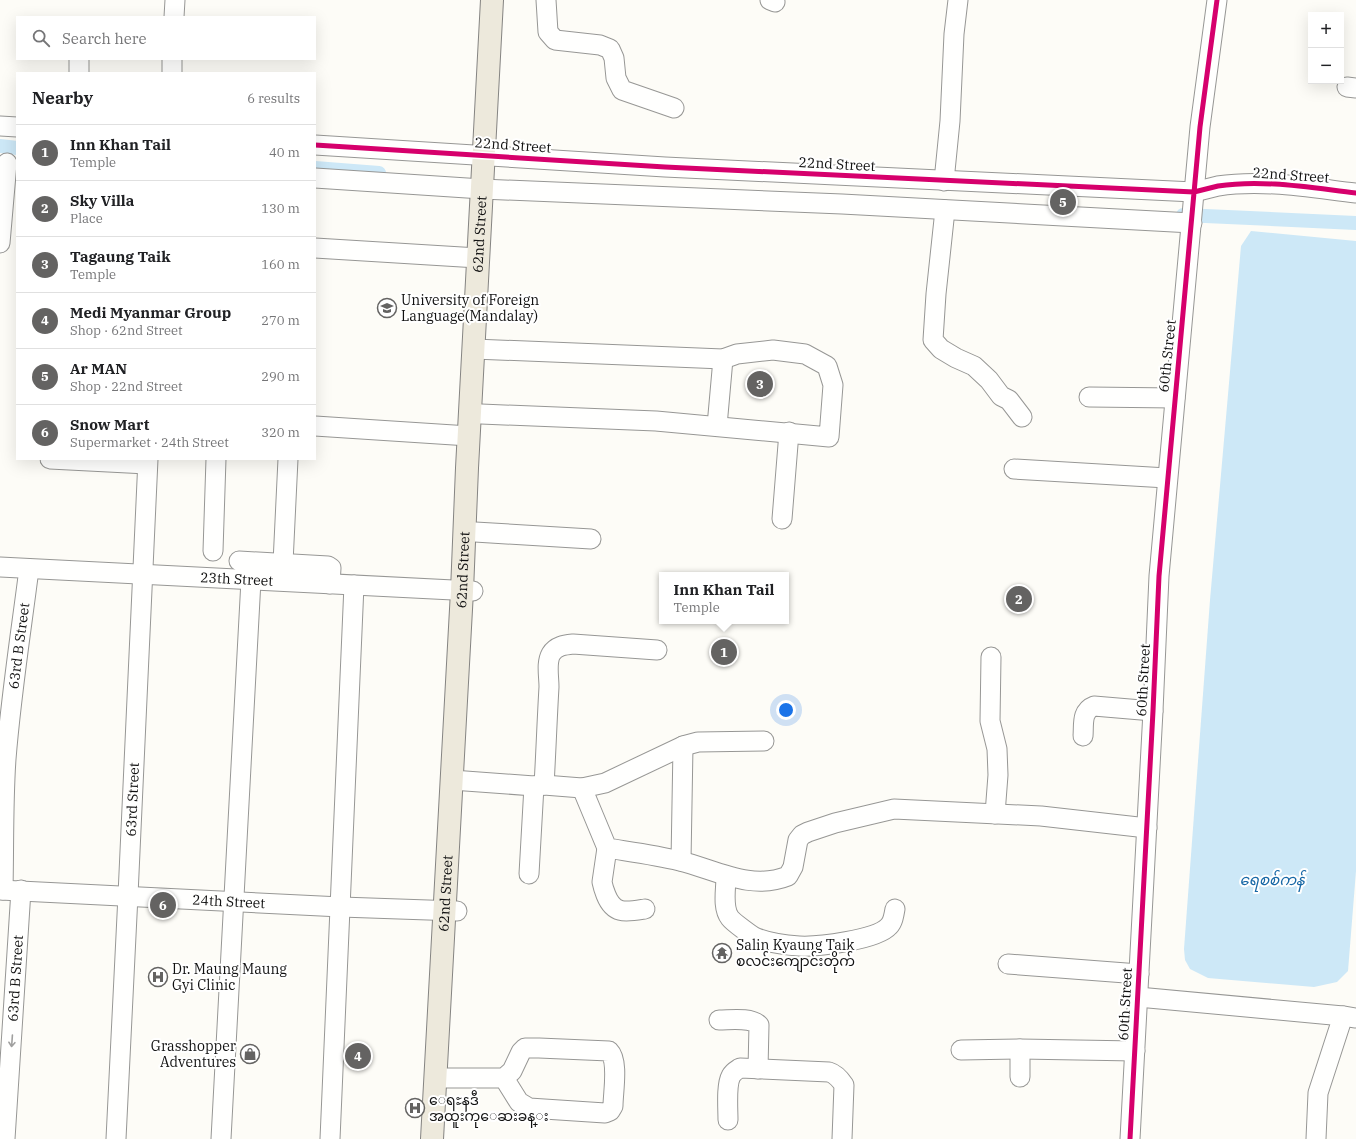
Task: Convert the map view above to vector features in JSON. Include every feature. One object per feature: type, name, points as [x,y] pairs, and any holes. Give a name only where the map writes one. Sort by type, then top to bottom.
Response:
[{"type":"main road","name":"62nd Street","points":[[490,158],[492,0]]},
{"type":"main road","name":"62nd Street","points":[[446,1139],[443,1078],[468,591],[469,436],[479,349],[490,158],[506,0]]},
{"type":"main road","name":"62nd Street","points":[[468,591],[475,532],[481,414],[478,258],[488,187]]},
{"type":"main road","name":"62nd Street","points":[[432,1139],[443,1078]]},
{"type":"street","points":[[174,16],[175,0]]},
{"type":"street","points":[[546,0],[548,32],[555,40],[600,45],[610,49],[614,58],[616,78],[622,90],[674,108]]},
{"type":"street","points":[[944,181],[950,121],[954,34],[958,0]]},
{"type":"street","points":[[1194,196],[1200,127],[1217,0]]},
{"type":"street","points":[[79,60],[79,72]]},
{"type":"street","points":[[172,60],[172,72]]},
{"type":"street","points":[[0,126],[16,127]]},
{"type":"street","name":"22nd Street","points":[[316,145],[490,158],[944,181],[1194,196],[1217,186],[1241,184],[1285,185],[1356,193]]},
{"type":"street","points":[[0,243],[8,163]]},
{"type":"street","points":[[316,178],[1192,221]]},
{"type":"street","name":"60th Street","points":[[1130,1139],[1159,576],[1194,196]]},
{"type":"street","points":[[945,210],[936,294],[933,340],[941,349],[974,366],[989,380],[1001,396],[1009,400],[1022,417]]},
{"type":"street","points":[[316,248],[478,258]]},
{"type":"street","points":[[479,349],[723,360],[737,354],[773,350],[805,354],[827,366],[833,385],[829,437],[788,432],[656,421],[481,414]]},
{"type":"street","points":[[717,426],[723,360]]},
{"type":"street","points":[[1089,397],[1175,398]]},
{"type":"street","points":[[316,426],[469,436]]},
{"type":"street","points":[[782,519],[788,432]]},
{"type":"street","points":[[99,460],[148,461]]},
{"type":"street","points":[[212,551],[216,460]]},
{"type":"street","points":[[283,563],[288,460]]},
{"type":"street","name":"63rd Street","points":[[116,1139],[148,461]]},
{"type":"street","points":[[1014,469],[1043,472],[1167,478]]},
{"type":"street","points":[[475,532],[590,539]]},
{"type":"street","points":[[239,561],[328,566],[331,568],[330,584]]},
{"type":"street","name":"23th Street","points":[[0,567],[468,591]]},
{"type":"street","name":"63rd B Street","points":[[5,1139],[8,890],[4,824],[6,760],[29,569]]},
{"type":"street","points":[[221,1139],[251,580]]},
{"type":"street","points":[[330,1139],[354,585]]},
{"type":"street","points":[[529,874],[549,684],[548,663],[551,654],[555,649],[561,646],[573,644],[657,650]]},
{"type":"street","points":[[991,657],[990,721],[996,741],[998,775],[995,814]]},
{"type":"street","points":[[1083,736],[1084,714],[1094,706],[1153,711]]},
{"type":"street","points":[[458,780],[582,788],[605,783],[682,746],[698,742],[764,741]]},
{"type":"street","points":[[681,861],[682,746]]},
{"type":"street","points":[[582,788],[607,848],[602,884],[609,902],[618,910],[628,912],[645,909]]},
{"type":"street","points":[[607,848],[638,852],[681,861],[726,887],[749,881],[778,880],[788,876],[793,867],[798,840],[808,832],[835,823],[894,809],[1041,816],[1147,828]]},
{"type":"street","points":[[726,887],[727,911],[730,918],[755,938],[773,943],[799,946],[831,944],[864,938],[878,934],[890,926],[894,917],[895,909]]},
{"type":"street","name":"24th Street","points":[[8,890],[341,907],[451,911]]},
{"type":"street","points":[[1008,964],[1139,974]]},
{"type":"street","points":[[1138,997],[1349,1017],[1318,1093],[1316,1101],[1316,1139]]},
{"type":"street","points":[[719,1020],[748,1020],[759,1025],[758,1069]]},
{"type":"street","points":[[443,1078],[504,1078],[512,1071],[521,1052],[525,1048],[609,1051],[615,1062],[613,1106],[610,1111],[605,1113],[529,1108],[519,1102],[504,1078]]},
{"type":"street","points":[[961,1050],[1020,1049],[1135,1051]]},
{"type":"street","points":[[1020,1049],[1020,1077]]},
{"type":"street","points":[[728,1120],[729,1082],[731,1075],[740,1068],[829,1072],[840,1079],[844,1085],[842,1139]]},
{"type":"water","name":"ရေစစ်ကန်","points":[[1251,231],[1356,241],[1356,871],[1348,971],[1337,982],[1314,987],[1208,978],[1190,969],[1185,960],[1184,949],[1210,600],[1241,246]]},
{"type":"waterway","points":[[0,146],[16,148]]},
{"type":"waterway","points":[[316,168],[379,173]]},
{"type":"waterway","points":[[1183,215],[1356,223]]},
{"type":"cycle path","points":[[1130,1139],[1159,576],[1200,127],[1217,0]]},
{"type":"cycle path","points":[[316,145],[665,167],[1194,192],[1218,186],[1252,183],[1287,185],[1356,193]]},
{"type":"place","name":"Ar MAN","points":[[1063,202]]},
{"type":"place","name":"University of Foreign Language(Mandalay)","points":[[387,308]]},
{"type":"place","name":"Tagaung Taik","points":[[760,384]]},
{"type":"place","name":"Sky Villa","points":[[1019,599]]},
{"type":"place","name":"Inn Khan Tail","points":[[724,652]]},
{"type":"place","name":"Snow Mart","points":[[163,905]]},
{"type":"place","name":"Salin Kyaung Taik စလင်းကျောင်းတိုက်","points":[[722,953]]},
{"type":"place","name":"Dr. Maung Maung Gyi Clinic","points":[[158,977]]},
{"type":"place","name":"Grasshopper Adventures","points":[[250,1054]]},
{"type":"place","name":"Medi Myanmar Group","points":[[358,1056]]},
{"type":"place","name":"ေရႊနဒီ အထူးကုေဆးခန္း","points":[[415,1108]]}]
